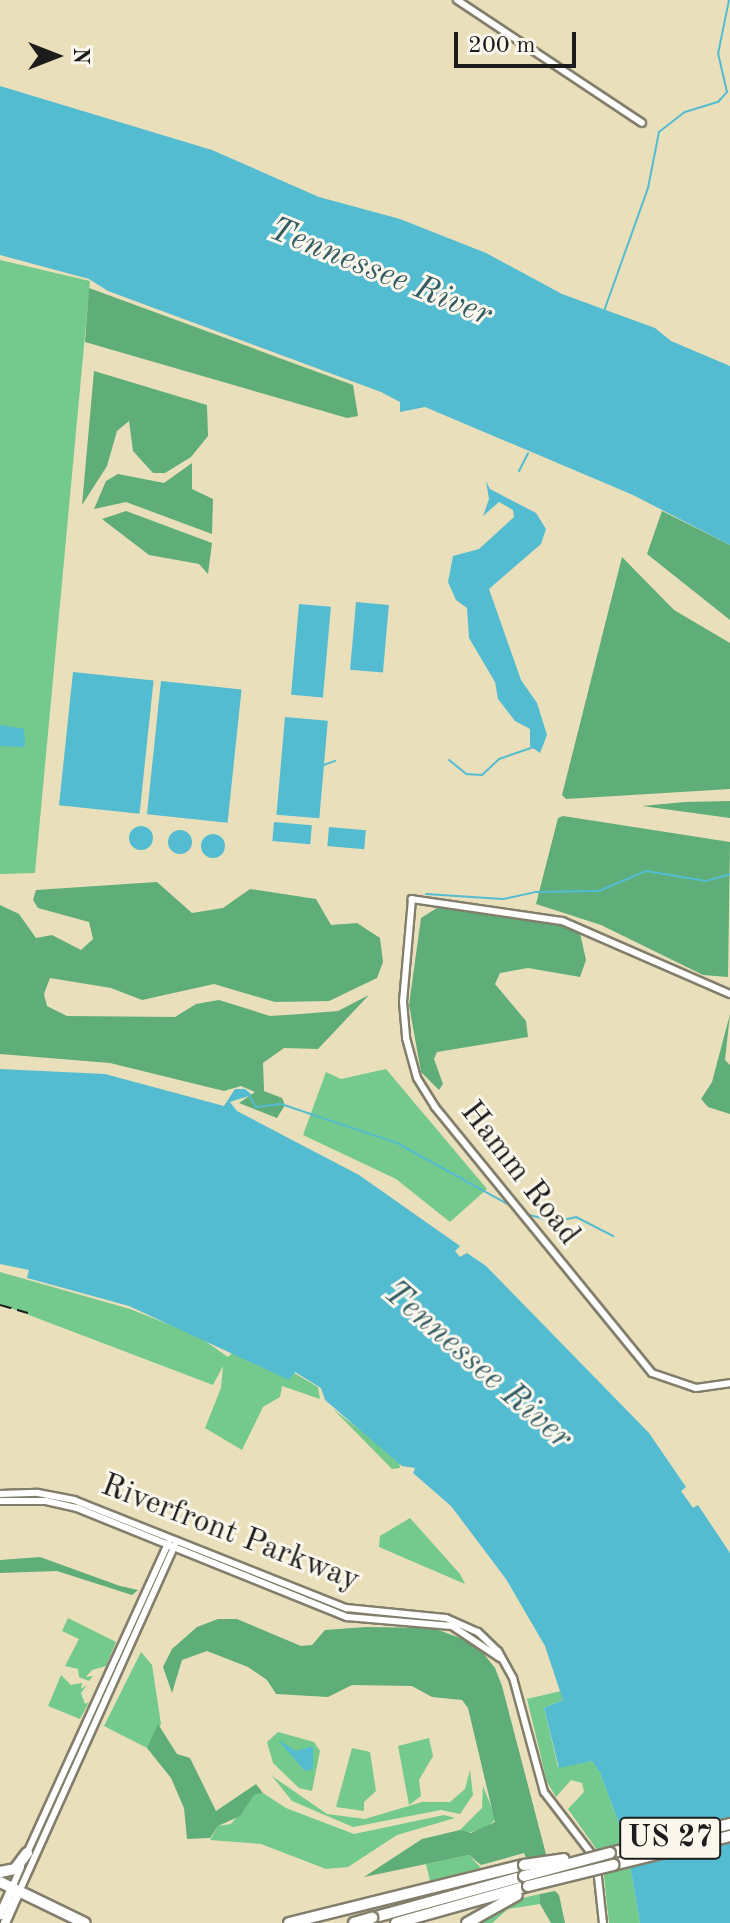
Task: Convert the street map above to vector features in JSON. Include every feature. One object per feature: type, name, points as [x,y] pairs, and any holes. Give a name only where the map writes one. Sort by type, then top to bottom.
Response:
[{"type":"highway","name":"US 27","points":[[526,1880],[610,1853],[730,1824]]},
{"type":"highway","name":"US 27","points":[[526,1880],[613,1865],[730,1836]]},
{"type":"highway","points":[[0,1872],[15,1869],[27,1853]]},
{"type":"highway","points":[[289,1923],[355,1908],[526,1880]]},
{"type":"highway","points":[[354,1923],[526,1880]]},
{"type":"highway","points":[[396,1923],[526,1880]]},
{"type":"highway","points":[[467,1923],[526,1880]]},
{"type":"highway","points":[[0,1882],[85,1923]]},
{"type":"main road","points":[[457,0],[642,123]]},
{"type":"main road","name":"Hamm Road","points":[[730,994],[562,921],[412,899],[403,1002],[406,1038],[417,1078],[435,1107],[652,1373],[696,1388],[730,1383]]},
{"type":"main road","name":"Riverfront Parkway","points":[[0,1494],[56,1495],[173,1541],[347,1617],[452,1626],[489,1648],[513,1678],[544,1792],[595,1859],[603,1923]]},
{"type":"main road","name":"Riverfront Parkway","points":[[0,1501],[67,1505],[173,1541]]},
{"type":"main road","points":[[5,1923],[27,1853],[173,1541]]},
{"type":"main road","points":[[0,1915],[16,1890],[173,1541]]},
{"type":"main road","points":[[355,1908],[367,1920]]},
{"type":"main road","points":[[354,1923],[355,1908]]},
{"type":"green space","points":[[0,260],[90,281],[35,873],[0,874]]},
{"type":"green space","points":[[89,288],[353,385],[358,416],[347,418],[85,342]]},
{"type":"green space","points":[[94,371],[207,405],[208,436],[191,457],[165,473],[153,473],[133,451],[129,421],[117,431],[107,466],[82,505]]},
{"type":"green space","points":[[192,463],[192,489],[213,499],[212,534],[126,502],[94,509],[106,481],[118,474],[164,483]]},
{"type":"green space","points":[[126,511],[212,543],[208,574],[199,564],[149,555],[102,519]]},
{"type":"green space","points":[[662,511],[730,545],[730,620],[647,554]]},
{"type":"green space","points":[[622,557],[674,610],[730,643],[730,789],[566,799],[562,795]]},
{"type":"green space","points":[[730,801],[730,818],[642,806],[685,802]]},
{"type":"green space","points":[[563,816],[730,842],[728,977],[703,975],[601,925],[536,904],[558,818]]},
{"type":"green space","points":[[157,882],[192,913],[223,908],[250,889],[316,899],[331,925],[357,923],[380,938],[383,962],[377,978],[329,1001],[275,1002],[214,984],[142,1000],[111,988],[50,978],[44,994],[47,1006],[67,1016],[175,1017],[196,1004],[219,1000],[270,1016],[301,1014],[338,1011],[369,995],[318,1049],[284,1048],[263,1063],[264,1091],[282,1098],[285,1105],[277,1118],[239,1103],[255,1092],[241,1086],[224,1091],[110,1063],[0,1054],[0,905],[19,914],[36,938],[52,935],[81,950],[93,939],[89,922],[38,908],[33,900],[36,890]]},
{"type":"green space","points":[[437,908],[522,916],[572,929],[580,933],[586,960],[580,977],[528,968],[500,973],[495,984],[526,1021],[528,1037],[437,1052],[434,1059],[443,1084],[439,1090],[421,1072],[409,1005],[421,918]]},
{"type":"green space","points":[[730,1014],[725,1060],[730,1065],[730,1114],[708,1107],[701,1099],[712,1082]]},
{"type":"green space","points":[[386,1069],[487,1189],[450,1222],[396,1179],[303,1135],[326,1072],[341,1079]]},
{"type":"green space","points":[[0,1272],[130,1309],[198,1336],[228,1357],[232,1353],[288,1379],[294,1373],[318,1387],[320,1399],[282,1386],[280,1397],[263,1407],[242,1450],[205,1428],[221,1388],[223,1366],[213,1385],[0,1304]]},
{"type":"green space","points":[[333,1409],[399,1460],[400,1468],[392,1469]]},
{"type":"green space","points":[[410,1518],[460,1574],[465,1584],[379,1547],[380,1536]]},
{"type":"green space","points":[[40,1557],[138,1590],[132,1595],[57,1571],[0,1573],[0,1560]]},
{"type":"green space","points":[[68,1618],[116,1642],[106,1666],[92,1670],[86,1677],[93,1676],[89,1681],[79,1677],[78,1669],[65,1666],[79,1639],[62,1631]]},
{"type":"green space","points":[[218,1619],[237,1619],[301,1646],[312,1645],[325,1630],[366,1627],[433,1628],[476,1644],[495,1668],[502,1686],[547,1858],[527,1860],[524,1853],[481,1865],[469,1855],[364,1877],[422,1839],[460,1830],[471,1833],[495,1822],[468,1708],[462,1700],[432,1697],[412,1686],[352,1685],[328,1697],[276,1694],[267,1680],[248,1667],[207,1651],[182,1660],[172,1693],[163,1667],[172,1649],[197,1627]]},
{"type":"green space","points":[[141,1652],[152,1665],[161,1724],[147,1748],[104,1726]]},
{"type":"green space","points":[[61,1675],[71,1685],[82,1683],[81,1689],[87,1685],[81,1693],[85,1704],[89,1702],[80,1719],[48,1706]]},
{"type":"green space","points":[[561,1691],[563,1700],[544,1708],[558,1767],[592,1761],[600,1773],[626,1842],[640,1923],[609,1923],[602,1857],[568,1809],[584,1792],[582,1783],[571,1780],[556,1797],[547,1782],[527,1699]]},
{"type":"green space","points":[[158,1724],[177,1754],[190,1758],[216,1811],[256,1784],[263,1793],[254,1795],[240,1816],[218,1826],[210,1838],[187,1839],[184,1808],[171,1778],[147,1748]]},
{"type":"green space","points":[[278,1732],[314,1742],[320,1751],[312,1791],[299,1788],[273,1763],[267,1742]]},
{"type":"green space","points":[[429,1738],[433,1756],[419,1780],[421,1796],[409,1805],[398,1746]]},
{"type":"green space","points":[[352,1748],[370,1752],[376,1791],[364,1802],[364,1811],[336,1807]]},
{"type":"green space","points":[[470,1770],[473,1795],[460,1814],[441,1810],[353,1827],[292,1801],[272,1776],[327,1814],[365,1819],[422,1802],[450,1802],[465,1789]]},
{"type":"green space","points":[[483,1786],[496,1819],[485,1829],[462,1834],[460,1830],[482,1808]]},
{"type":"green space","points":[[263,1793],[286,1808],[354,1834],[444,1815],[455,1818],[397,1835],[348,1867],[326,1869],[261,1844],[210,1840],[218,1826],[231,1824],[254,1795]]},
{"type":"green space","points":[[469,1855],[481,1868],[430,1881],[426,1864]]},
{"type":"green space","points":[[555,1891],[559,1895],[565,1923],[551,1923],[540,1904],[540,1894]]},
{"type":"green space","points":[[540,1894],[540,1904],[508,1909],[492,1923],[473,1923],[514,1900]]},
{"type":"water","name":"Tennessee River","points":[[0,86],[212,150],[319,197],[400,219],[486,253],[562,294],[655,328],[671,341],[730,366],[730,545],[633,495],[425,407],[400,412],[400,402],[381,392],[108,291],[89,279],[0,255]]},
{"type":"water","points":[[486,481],[490,489],[536,513],[546,529],[541,544],[489,589],[521,680],[537,703],[547,735],[540,753],[530,746],[530,729],[515,721],[498,699],[495,682],[469,638],[467,608],[456,600],[448,582],[453,556],[479,549],[514,517],[513,510],[499,502],[483,516],[489,499]]},
{"type":"water","points":[[356,602],[389,605],[383,673],[350,670]]},
{"type":"water","points":[[299,604],[331,607],[323,697],[291,695]]},
{"type":"water","points":[[73,672],[154,680],[140,814],[59,805]]},
{"type":"water","points":[[161,681],[242,689],[228,823],[147,814]]},
{"type":"water","points":[[285,717],[328,721],[319,818],[276,815]]},
{"type":"water","points":[[0,725],[24,729],[25,747],[0,746]]},
{"type":"water","points":[[274,822],[312,825],[310,844],[272,841]]},
{"type":"water","points":[[141,826],[150,829],[153,838],[150,847],[141,850],[132,847],[129,838],[132,829]]},
{"type":"water","points":[[329,827],[366,830],[364,849],[327,846]]},
{"type":"water","points":[[180,830],[189,833],[192,842],[189,851],[180,854],[171,851],[168,842],[171,833]]},
{"type":"water","points":[[213,834],[222,837],[225,846],[222,855],[213,858],[204,855],[201,846],[204,837]]},
{"type":"water","name":"Tennessee River","points":[[0,1069],[105,1074],[224,1106],[235,1089],[245,1089],[252,1095],[230,1102],[237,1111],[359,1175],[460,1246],[455,1251],[460,1257],[467,1253],[486,1266],[649,1433],[686,1487],[681,1491],[693,1508],[698,1505],[730,1553],[730,1923],[640,1923],[626,1842],[600,1773],[592,1761],[559,1768],[544,1708],[563,1700],[545,1646],[506,1579],[451,1506],[413,1473],[415,1468],[402,1466],[325,1400],[321,1388],[295,1372],[289,1380],[129,1306],[27,1278],[29,1270],[0,1264]]},
{"type":"water","points":[[278,1740],[296,1751],[313,1746],[313,1769],[305,1771]]},
{"type":"waterway","points":[[604,311],[648,188],[659,132],[685,112],[718,102],[727,92],[718,54],[729,0]]},
{"type":"waterway","points":[[519,471],[528,453]]},
{"type":"waterway","points":[[449,760],[466,774],[482,775],[499,759],[533,747]]},
{"type":"waterway","points":[[321,766],[335,761]]},
{"type":"waterway","points":[[426,894],[503,899],[535,892],[599,891],[646,871],[706,881],[730,874]]},
{"type":"waterway","points":[[249,1095],[256,1107],[281,1104],[397,1143],[513,1207]]},
{"type":"waterway","points":[[526,1214],[555,1222],[576,1217],[613,1236]]},
{"type":"railway","points":[[0,1305],[28,1313]]}]
